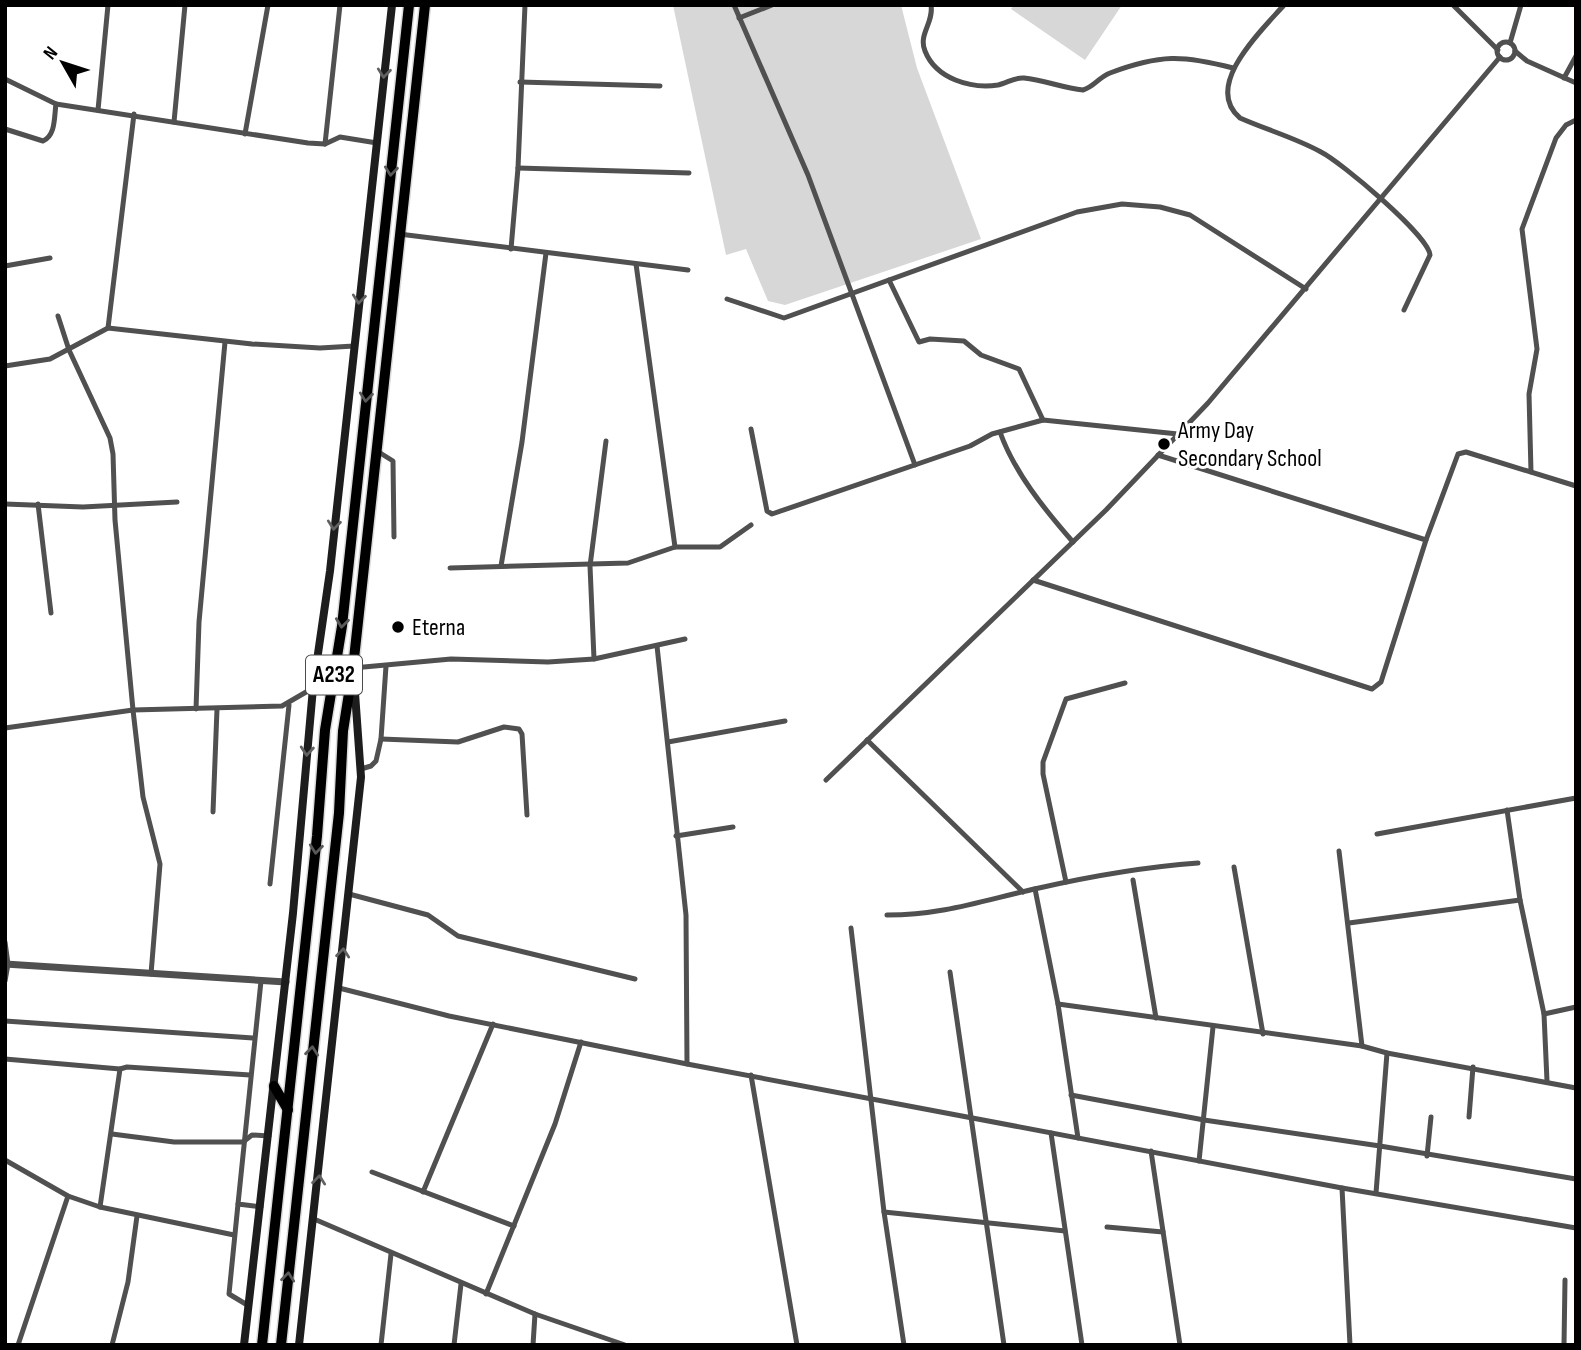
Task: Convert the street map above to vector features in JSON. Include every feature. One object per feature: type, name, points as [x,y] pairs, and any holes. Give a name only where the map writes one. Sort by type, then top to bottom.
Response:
[{"type":"highway","name":"A232","points":[[262,1345],[325,730],[342,626],[409,5]]},
{"type":"highway","name":"A232","points":[[281,1345],[339,813],[343,731],[353,668],[425,5]]},
{"type":"highway","points":[[274,1086],[288,1110]]},
{"type":"main road","points":[[244,1345],[286,982],[313,688],[392,5]]},
{"type":"main road","points":[[299,1345],[361,769],[353,668]]},
{"type":"street","points":[[97,110],[108,5]]},
{"type":"street","points":[[174,122],[185,5]]},
{"type":"street","points":[[245,134],[268,5]]},
{"type":"street","points":[[325,144],[340,5]]},
{"type":"street","points":[[511,250],[518,168],[525,5]]},
{"type":"street","points":[[734,5],[808,175],[915,465]]},
{"type":"street","points":[[739,18],[772,5]]},
{"type":"street","points":[[931,5],[933,16],[923,35],[925,53],[941,72],[952,80],[967,84],[993,85],[1018,78],[1083,90],[1107,74],[1147,59],[1166,57],[1183,57],[1233,68]]},
{"type":"street","points":[[1284,5],[1233,68],[1228,93],[1231,111],[1240,118],[1321,152],[1418,234],[1430,249],[1427,264],[1404,310]]},
{"type":"street","points":[[1453,5],[1484,33],[1499,53],[1509,59],[1527,61]]},
{"type":"street","points":[[825,780],[1073,542],[1178,434],[1381,201],[1507,43],[1521,5]]},
{"type":"street","points":[[1484,33],[1507,43],[1527,61],[1576,83]]},
{"type":"street","points":[[1509,59],[1515,51]]},
{"type":"street","points":[[1564,78],[1576,56]]},
{"type":"street","points":[[5,79],[56,104],[325,144],[340,137],[377,143]]},
{"type":"street","points":[[520,82],[660,86]]},
{"type":"street","points":[[5,129],[47,140],[51,135],[56,104]]},
{"type":"street","points":[[108,328],[134,114]]},
{"type":"street","points":[[1531,472],[1529,394],[1537,349],[1522,229],[1556,138],[1561,129],[1576,120]]},
{"type":"street","points":[[518,168],[689,173]]},
{"type":"street","points":[[727,299],[784,318],[1077,212],[1122,204],[1160,207],[1190,215],[1306,289]]},
{"type":"street","points":[[399,234],[688,270]]},
{"type":"street","points":[[501,566],[522,442],[546,253]]},
{"type":"street","points":[[5,266],[50,258]]},
{"type":"street","points":[[636,264],[675,547]]},
{"type":"street","points":[[889,280],[916,339],[922,342],[930,339],[964,341],[981,355],[1019,369],[1043,420]]},
{"type":"street","points":[[58,316],[69,350],[110,438],[143,797],[160,864],[151,974]]},
{"type":"street","points":[[5,366],[34,363],[69,350],[108,328],[225,342],[320,348],[354,346]]},
{"type":"street","points":[[196,709],[199,622],[225,342]]},
{"type":"street","points":[[751,429],[767,511],[772,514],[915,465],[1000,432],[1043,420],[1178,434]]},
{"type":"street","points":[[1000,432],[1006,450],[1050,515],[1073,542]]},
{"type":"street","points":[[594,659],[590,566],[606,441]]},
{"type":"street","points":[[377,451],[393,461],[394,537]]},
{"type":"street","points":[[1033,580],[1372,689],[1381,682],[1426,540],[1458,454],[1466,452],[1576,486]]},
{"type":"street","points":[[1158,456],[1426,540]]},
{"type":"street","points":[[5,504],[115,505],[177,502]]},
{"type":"street","points":[[38,504],[51,613]]},
{"type":"street","points":[[450,568],[628,563],[675,547],[720,547],[751,525]]},
{"type":"street","points":[[353,668],[451,659],[594,659],[685,639]]},
{"type":"street","points":[[657,646],[686,915],[687,1064]]},
{"type":"street","points":[[361,769],[376,761],[381,739],[386,666]]},
{"type":"street","points":[[1066,882],[1043,774],[1043,762],[1066,699],[1125,683]]},
{"type":"street","points":[[5,728],[133,710],[289,705],[313,688]]},
{"type":"street","points":[[270,884],[289,705]]},
{"type":"street","points":[[213,812],[216,709]]},
{"type":"street","points":[[668,742],[785,721]]},
{"type":"street","points":[[381,739],[458,742],[504,727],[519,729],[522,734],[527,815]]},
{"type":"street","points":[[867,740],[1023,892]]},
{"type":"street","points":[[1377,834],[1576,799]]},
{"type":"street","points":[[1507,810],[1520,900],[1544,1014],[1547,1080]]},
{"type":"street","points":[[676,836],[733,827]]},
{"type":"street","points":[[1339,851],[1363,1046]]},
{"type":"street","points":[[887,915],[924,915],[1133,869],[1198,863]]},
{"type":"street","points":[[1234,867],[1263,1034]]},
{"type":"street","points":[[1133,880],[1156,1018]]},
{"type":"street","points":[[1035,889],[1058,1004],[1078,1138]]},
{"type":"street","points":[[349,894],[428,915],[458,936],[635,979]]},
{"type":"street","points":[[1349,923],[1520,900]]},
{"type":"street","points":[[851,928],[873,1097],[884,1212],[904,1345]]},
{"type":"street","points":[[5,942],[5,981]]},
{"type":"street","points":[[6,964],[286,982]]},
{"type":"street","points":[[950,972],[1004,1345]]},
{"type":"street","points":[[249,1306],[229,1294],[253,1038],[261,981]]},
{"type":"street","points":[[339,988],[449,1016],[687,1064],[873,1097],[1342,1188],[1576,1228]]},
{"type":"street","points":[[1058,1004],[1363,1046],[1387,1053],[1547,1080],[1576,1088]]},
{"type":"street","points":[[1544,1014],[1576,1007]]},
{"type":"street","points":[[5,1021],[253,1038]]},
{"type":"street","points":[[423,1192],[493,1024]]},
{"type":"street","points":[[1199,1161],[1213,1027]]},
{"type":"street","points":[[486,1294],[555,1124],[581,1042]]},
{"type":"street","points":[[1376,1193],[1387,1053]]},
{"type":"street","points":[[5,1059],[120,1069],[127,1067],[250,1075]]},
{"type":"street","points":[[1469,1117],[1473,1067]]},
{"type":"street","points":[[100,1207],[120,1069]]},
{"type":"street","points":[[751,1075],[797,1345]]},
{"type":"street","points":[[1071,1095],[1204,1120],[1380,1146],[1576,1180]]},
{"type":"street","points":[[1427,1156],[1431,1117]]},
{"type":"street","points":[[1051,1133],[1082,1345]]},
{"type":"street","points":[[112,1134],[174,1142],[243,1142],[252,1135],[269,1136]]},
{"type":"street","points":[[1151,1151],[1180,1345]]},
{"type":"street","points":[[5,1160],[68,1196],[100,1207],[234,1236]]},
{"type":"street","points":[[372,1172],[514,1226]]},
{"type":"street","points":[[1342,1188],[1350,1345]]},
{"type":"street","points":[[18,1345],[68,1196]]},
{"type":"street","points":[[238,1204],[261,1206]]},
{"type":"street","points":[[884,1212],[1065,1231]]},
{"type":"street","points":[[112,1345],[128,1283],[136,1216]]},
{"type":"street","points":[[314,1219],[461,1284],[625,1345]]},
{"type":"street","points":[[1107,1227],[1163,1232]]},
{"type":"street","points":[[381,1345],[391,1254]]},
{"type":"street","points":[[1564,1345],[1565,1280]]},
{"type":"street","points":[[454,1345],[461,1284]]},
{"type":"street","points":[[533,1345],[536,1314]]},
{"type":"shaded area","points":[[673,5],[901,5],[917,68],[981,239],[785,305],[768,301],[746,249],[726,255]]},
{"type":"shaded area","points":[[1014,5],[1122,5],[1085,60],[1011,9]]},
{"type":"place","name":"Army Day Secondary School","points":[[1164,444]]},
{"type":"place","name":"Eterna","points":[[398,627]]}]
